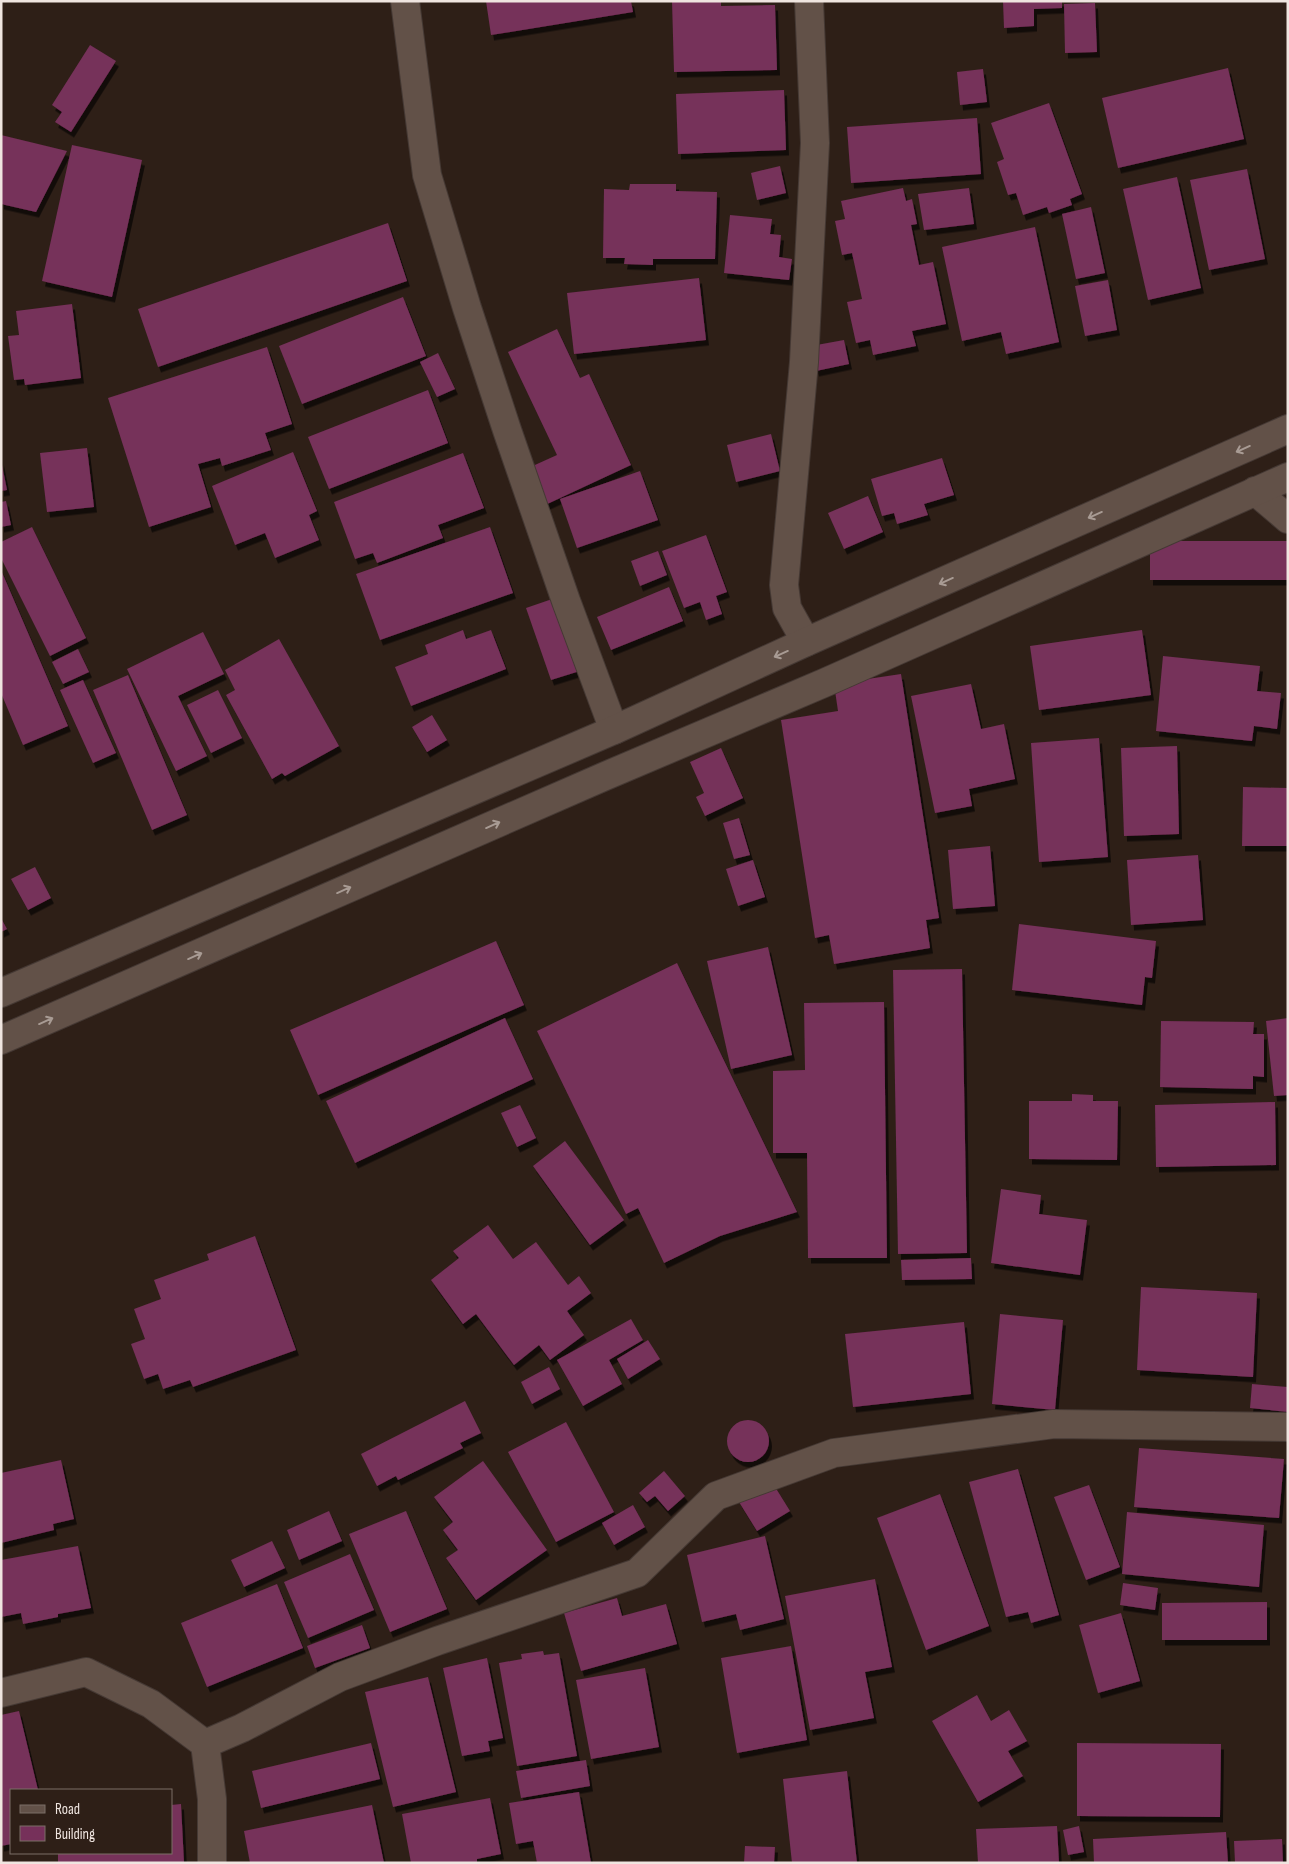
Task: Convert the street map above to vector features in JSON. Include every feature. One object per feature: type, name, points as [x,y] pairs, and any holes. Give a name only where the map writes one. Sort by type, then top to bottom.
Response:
[{"type":"street","points":[[405,1],[427,175],[467,308],[507,430],[566,601],[614,730]]},
{"type":"street","points":[[806,642],[787,608],[784,585],[804,362],[815,143],[809,1]]},
{"type":"street","points":[[1,993],[614,730],[806,642],[1288,429]]},
{"type":"street","points":[[1,1040],[815,686],[1288,477]]},
{"type":"street","points":[[1255,491],[1288,518]]},
{"type":"street","points":[[205,1744],[242,1728],[340,1677],[437,1641],[637,1573],[716,1496],[834,1453],[1054,1424],[1288,1427]]},
{"type":"street","points":[[1,1693],[86,1672],[151,1704],[205,1744],[212,1799],[212,1863]]},
{"type":"building","points":[[486,1],[631,1],[633,12],[491,35]]},
{"type":"building","points":[[672,1],[721,1],[721,6],[775,5],[777,70],[674,72]]},
{"type":"building","points":[[1003,1],[1062,1],[1062,8],[1034,9],[1034,26],[1004,28]]},
{"type":"building","points":[[1095,3],[1097,52],[1065,53],[1064,4]]},
{"type":"building","points":[[90,45],[116,61],[71,132],[55,122],[62,112],[52,105]]},
{"type":"building","points":[[1228,68],[1244,139],[1118,168],[1102,98]]},
{"type":"building","points":[[983,69],[987,102],[960,105],[957,72]]},
{"type":"building","points":[[784,90],[786,150],[678,154],[676,94]]},
{"type":"building","points":[[1049,103],[1082,194],[1070,199],[1072,205],[1049,213],[1047,207],[1023,215],[1016,193],[1008,195],[997,162],[1004,159],[991,123]]},
{"type":"building","points":[[977,118],[981,174],[851,183],[847,127]]},
{"type":"building","points":[[1,135],[67,151],[36,212],[1,204]]},
{"type":"building","points":[[72,145],[142,160],[112,297],[42,281]]},
{"type":"building","points":[[780,166],[786,193],[757,200],[751,173]]},
{"type":"building","points":[[1247,169],[1265,259],[1209,270],[1190,180]]},
{"type":"building","points":[[1177,177],[1201,288],[1148,300],[1123,189]]},
{"type":"building","points":[[630,184],[676,184],[676,191],[717,192],[715,259],[653,259],[653,265],[624,264],[625,258],[603,258],[604,189],[629,190]]},
{"type":"building","points":[[903,188],[906,201],[912,199],[917,224],[911,225],[919,265],[933,262],[946,324],[912,331],[916,346],[873,355],[870,340],[856,343],[847,302],[862,299],[852,253],[842,255],[835,221],[845,219],[841,201]]},
{"type":"building","points":[[969,188],[974,224],[924,230],[918,194]]},
{"type":"building","points":[[1091,207],[1105,273],[1076,279],[1062,214]]},
{"type":"building","points":[[730,215],[772,219],[770,234],[781,235],[779,257],[792,259],[789,280],[724,273]]},
{"type":"building","points":[[388,223],[407,281],[158,367],[138,309]]},
{"type":"building","points":[[1035,227],[1059,342],[1006,354],[1001,332],[962,341],[942,247]]},
{"type":"building","points":[[699,278],[706,340],[574,354],[567,293]]},
{"type":"building","points":[[1108,280],[1117,330],[1085,336],[1075,286]]},
{"type":"building","points":[[403,297],[426,356],[302,404],[279,346]]},
{"type":"building","points":[[72,304],[81,378],[25,385],[24,379],[14,380],[8,336],[19,335],[16,311]]},
{"type":"building","points":[[557,329],[580,378],[589,374],[631,465],[543,506],[526,469],[557,455],[508,352]]},
{"type":"building","points":[[844,340],[849,364],[816,371],[811,346]]},
{"type":"building","points":[[267,347],[292,424],[265,433],[271,450],[222,466],[220,458],[198,464],[211,507],[149,527],[108,398]]},
{"type":"building","points":[[438,353],[455,389],[437,397],[420,362]]},
{"type":"building","points":[[428,390],[448,443],[329,489],[308,437]]},
{"type":"building","points":[[771,434],[780,471],[736,482],[727,445]]},
{"type":"building","points":[[87,448],[94,507],[47,512],[40,453]]},
{"type":"building","points":[[293,452],[317,511],[309,515],[319,540],[275,558],[265,533],[235,545],[212,486]]},
{"type":"building","points":[[463,453],[484,508],[438,525],[443,538],[377,563],[373,553],[355,559],[334,502]]},
{"type":"building","points":[[942,458],[954,495],[924,504],[928,515],[897,524],[894,513],[882,516],[871,479]]},
{"type":"building","points":[[1,460],[7,490],[1,491]]},
{"type":"building","points":[[640,471],[658,520],[577,548],[560,499]]},
{"type":"building","points":[[868,496],[883,532],[844,549],[828,513]]},
{"type":"building","points":[[6,501],[11,525],[1,527],[1,502]]},
{"type":"building","points":[[32,527],[86,638],[50,656],[1,558],[1,542]]},
{"type":"building","points":[[490,527],[513,593],[380,640],[356,574]]},
{"type":"building","points":[[706,535],[727,592],[716,596],[722,614],[706,620],[700,602],[684,608],[662,551]]},
{"type":"building","points":[[1150,541],[1288,541],[1288,580],[1150,580]]},
{"type":"building","points":[[658,551],[667,575],[640,586],[631,561]]},
{"type":"building","points":[[1,570],[68,726],[23,745],[1,693]]},
{"type":"building","points":[[669,587],[683,621],[611,650],[597,617]]},
{"type":"building","points":[[558,597],[583,670],[551,680],[526,608]]},
{"type":"building","points":[[463,630],[466,639],[491,630],[506,669],[411,706],[395,667],[428,654],[425,645]]},
{"type":"building","points":[[1142,630],[1151,695],[1039,710],[1030,646]]},
{"type":"building","points":[[203,632],[224,674],[178,696],[207,756],[176,771],[127,669]]},
{"type":"building","points":[[279,639],[339,746],[285,776],[282,773],[272,779],[226,695],[235,690],[225,670]]},
{"type":"building","points":[[78,649],[89,672],[63,684],[52,662]]},
{"type":"building","points":[[1163,656],[1260,666],[1257,691],[1281,693],[1277,729],[1254,726],[1252,741],[1156,731]]},
{"type":"building","points":[[901,674],[939,918],[926,920],[930,948],[834,964],[829,935],[815,938],[781,720],[838,711],[834,684]]},
{"type":"building","points":[[128,675],[187,815],[152,830],[93,690]]},
{"type":"building","points":[[83,680],[116,753],[93,763],[60,690]]},
{"type":"building","points":[[971,684],[981,729],[1004,724],[1015,779],[969,789],[972,806],[935,813],[911,696]]},
{"type":"building","points":[[218,690],[242,738],[211,753],[187,705]]},
{"type":"building","points":[[432,715],[447,740],[427,752],[412,727]]},
{"type":"building","points":[[1099,738],[1108,857],[1039,862],[1031,743]]},
{"type":"building","points":[[1177,746],[1179,834],[1124,836],[1121,748]]},
{"type":"building","points":[[721,748],[743,798],[705,816],[696,797],[704,793],[690,762]]},
{"type":"building","points":[[1243,787],[1288,788],[1288,846],[1242,846]]},
{"type":"building","points":[[739,818],[750,855],[734,859],[723,823]]},
{"type":"building","points":[[990,846],[995,906],[953,909],[948,850]]},
{"type":"building","points":[[1198,855],[1203,920],[1131,925],[1127,860]]},
{"type":"building","points":[[753,860],[765,897],[738,906],[726,869]]},
{"type":"building","points":[[35,867],[51,898],[28,910],[11,879]]},
{"type":"building","points":[[1,918],[7,929],[1,932]]},
{"type":"building","points":[[1019,924],[1156,941],[1152,978],[1145,977],[1142,1005],[1012,990]]},
{"type":"building","points":[[496,941],[524,1005],[318,1095],[290,1030]]},
{"type":"building","points":[[768,947],[792,1055],[731,1069],[707,961]]},
{"type":"building","points":[[677,963],[797,1212],[720,1236],[664,1263],[638,1208],[626,1214],[537,1031]]},
{"type":"building","points":[[962,969],[967,1253],[898,1254],[893,970]]},
{"type":"building","points":[[884,1002],[887,1258],[808,1258],[807,1153],[773,1153],[773,1071],[805,1070],[804,1003]]},
{"type":"building","points":[[505,1018],[533,1079],[355,1163],[326,1101]]},
{"type":"building","points":[[1288,1018],[1288,1095],[1274,1096],[1266,1021]]},
{"type":"building","points":[[1161,1021],[1254,1022],[1253,1034],[1264,1034],[1264,1077],[1253,1076],[1253,1089],[1160,1087]]},
{"type":"building","points":[[1072,1094],[1093,1095],[1093,1101],[1118,1101],[1117,1160],[1029,1159],[1029,1101],[1072,1101]]},
{"type":"building","points":[[1275,1102],[1276,1165],[1156,1167],[1155,1105]]},
{"type":"building","points":[[520,1105],[536,1138],[517,1147],[501,1113]]},
{"type":"building","points":[[565,1141],[624,1220],[590,1245],[533,1166]]},
{"type":"building","points":[[1001,1189],[1041,1195],[1039,1214],[1087,1220],[1080,1275],[991,1263]]},
{"type":"building","points":[[488,1225],[513,1259],[536,1242],[568,1285],[579,1276],[591,1293],[567,1311],[584,1335],[550,1360],[539,1345],[514,1365],[476,1314],[463,1324],[431,1280],[459,1258],[453,1251]]},
{"type":"building","points":[[255,1236],[296,1350],[193,1387],[190,1380],[163,1389],[158,1374],[144,1379],[131,1344],[145,1339],[134,1309],[161,1299],[154,1280],[209,1260],[207,1254]]},
{"type":"building","points":[[971,1258],[972,1279],[902,1280],[901,1260]]},
{"type":"building","points":[[1141,1287],[1257,1293],[1253,1377],[1137,1370]]},
{"type":"building","points":[[1000,1314],[1063,1320],[1055,1410],[992,1404]]},
{"type":"building","points":[[631,1319],[643,1340],[609,1360],[622,1384],[583,1406],[557,1360]]},
{"type":"building","points":[[964,1322],[971,1394],[853,1407],[845,1334]]},
{"type":"building","points":[[648,1340],[660,1359],[628,1379],[617,1359]]},
{"type":"building","points":[[549,1367],[560,1389],[532,1404],[521,1382]]},
{"type":"building","points":[[1252,1384],[1288,1387],[1288,1412],[1250,1408]]},
{"type":"building","points":[[465,1401],[481,1433],[460,1443],[463,1448],[398,1480],[396,1476],[377,1486],[361,1454]]},
{"type":"building","points":[[748,1420],[763,1426],[769,1441],[763,1456],[748,1462],[733,1456],[727,1441],[733,1426]]},
{"type":"building","points":[[566,1422],[614,1512],[556,1542],[508,1452]]},
{"type":"building","points":[[1139,1448],[1284,1459],[1279,1518],[1134,1507]]},
{"type":"building","points":[[61,1460],[74,1519],[53,1524],[54,1530],[1,1543],[1,1473]]},
{"type":"building","points":[[483,1461],[547,1550],[476,1600],[446,1558],[458,1550],[443,1530],[453,1522],[434,1497]]},
{"type":"building","points":[[1018,1469],[1059,1615],[1031,1623],[1028,1612],[1006,1617],[969,1482]]},
{"type":"building","points":[[664,1471],[685,1496],[668,1511],[655,1496],[647,1502],[639,1493]]},
{"type":"building","points":[[772,1482],[790,1511],[757,1531],[739,1502]]},
{"type":"building","points":[[1089,1485],[1120,1567],[1086,1580],[1054,1497]]},
{"type":"building","points":[[940,1494],[989,1626],[926,1650],[877,1518]]},
{"type":"building","points":[[633,1505],[645,1527],[614,1545],[602,1523]]},
{"type":"building","points":[[329,1511],[342,1541],[299,1560],[287,1530]]},
{"type":"building","points":[[406,1511],[447,1609],[390,1632],[349,1534]]},
{"type":"building","points":[[1127,1512],[1264,1525],[1259,1587],[1122,1574]]},
{"type":"building","points":[[765,1536],[784,1619],[740,1630],[736,1614],[702,1622],[687,1555]]},
{"type":"building","points":[[272,1541],[285,1568],[244,1587],[231,1560]]},
{"type":"building","points":[[78,1546],[91,1608],[58,1614],[58,1617],[23,1624],[21,1613],[1,1617],[1,1560]]},
{"type":"building","points":[[350,1554],[374,1610],[308,1638],[284,1582]]},
{"type":"building","points":[[875,1579],[892,1667],[865,1672],[874,1718],[810,1730],[785,1596]]},
{"type":"building","points":[[1123,1583],[1158,1588],[1155,1610],[1120,1605]]},
{"type":"building","points":[[277,1584],[303,1648],[207,1687],[181,1623]]},
{"type":"building","points":[[617,1598],[622,1616],[666,1604],[677,1644],[581,1671],[564,1613]]},
{"type":"building","points":[[1267,1602],[1267,1640],[1162,1640],[1162,1603]]},
{"type":"building","points":[[1121,1613],[1140,1681],[1098,1693],[1079,1625]]},
{"type":"building","points":[[362,1625],[370,1648],[315,1668],[307,1646]]},
{"type":"building","points":[[791,1646],[807,1740],[737,1753],[721,1658]]},
{"type":"building","points":[[543,1651],[544,1655],[559,1653],[577,1756],[517,1766],[499,1663],[522,1659],[521,1654]]},
{"type":"building","points":[[487,1658],[503,1738],[488,1741],[490,1751],[462,1756],[443,1668]]},
{"type":"building","points":[[645,1668],[659,1747],[591,1759],[576,1680]]},
{"type":"building","points":[[428,1677],[456,1792],[393,1807],[365,1692]]},
{"type":"building","points":[[977,1695],[991,1721],[1009,1710],[1027,1741],[1008,1751],[1023,1776],[978,1802],[932,1721]]},
{"type":"building","points":[[19,1711],[38,1789],[10,1789],[10,1844],[1,1846],[1,1715]]},
{"type":"building","points":[[371,1743],[380,1779],[261,1808],[252,1771]]},
{"type":"building","points":[[1077,1743],[1221,1744],[1220,1817],[1077,1816]]},
{"type":"building","points":[[586,1760],[590,1786],[521,1798],[516,1771]]},
{"type":"building","points":[[847,1771],[857,1863],[792,1863],[783,1779]]},
{"type":"building","points":[[579,1792],[591,1863],[537,1863],[533,1841],[516,1844],[509,1803]]},
{"type":"building","points":[[490,1798],[501,1854],[477,1859],[477,1863],[411,1863],[402,1814]]},
{"type":"building","points":[[181,1804],[184,1863],[58,1863],[58,1854],[172,1854],[172,1805]]},
{"type":"building","points":[[372,1805],[384,1863],[250,1863],[244,1831]]},
{"type":"building","points":[[1057,1826],[1059,1863],[978,1863],[976,1829]]},
{"type":"building","points":[[1079,1826],[1084,1852],[1068,1855],[1063,1830]]},
{"type":"building","points":[[1226,1832],[1228,1863],[1094,1863],[1093,1839]]},
{"type":"building","points":[[1282,1839],[1283,1863],[1235,1863],[1234,1841]]},
{"type":"building","points":[[745,1846],[775,1847],[774,1863],[744,1863]]}]
